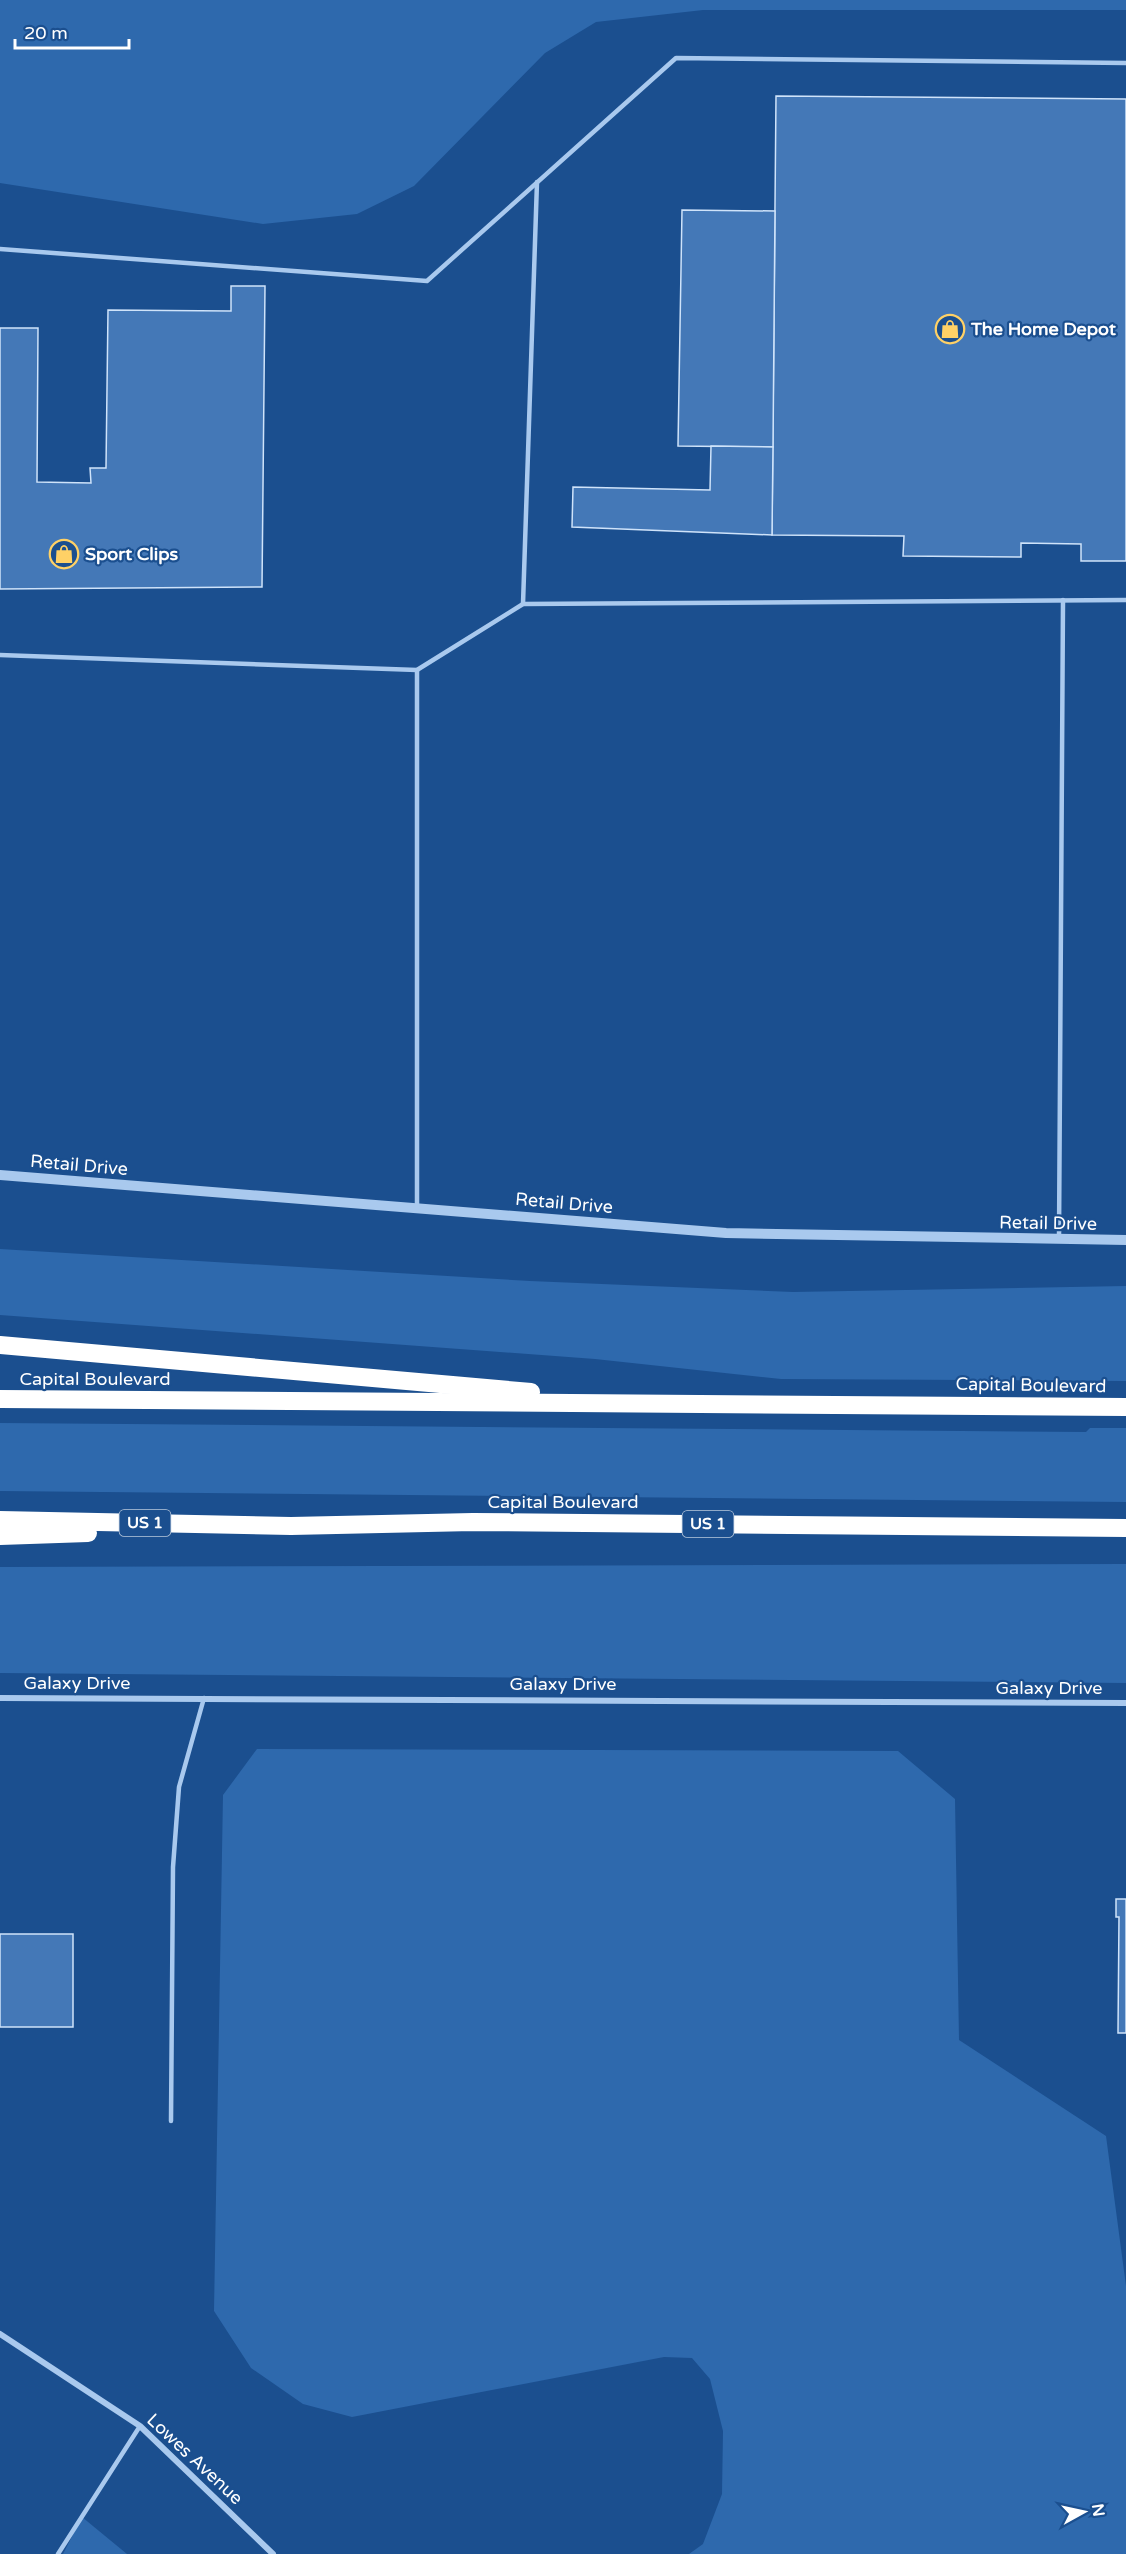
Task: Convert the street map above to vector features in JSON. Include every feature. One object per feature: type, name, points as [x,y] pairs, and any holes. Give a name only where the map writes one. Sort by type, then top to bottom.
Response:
[{"type":"highway","points":[[0,1345],[658,1403]]},
{"type":"highway","name":"Capital Boulevard","points":[[0,1400],[1126,1407]]},
{"type":"highway","name":"Capital Boulevard","points":[[0,1520],[291,1526],[473,1522],[1126,1528]]},
{"type":"highway","points":[[0,1536],[291,1526]]},
{"type":"street","name":"Retail Drive","points":[[0,1175],[726,1233],[1126,1240]]},
{"type":"street","name":"Galaxy Drive","points":[[0,1698],[204,1697],[1126,1704]]},
{"type":"street","name":"Lowes Avenue","points":[[0,2334],[140,2426],[273,2554]]},
{"type":"lane","points":[[0,249],[427,281],[676,58],[1126,63]]},
{"type":"lane","points":[[523,604],[537,182]]},
{"type":"lane","points":[[1059,1240],[1063,600]]},
{"type":"lane","points":[[0,655],[417,670],[523,604],[1126,600]]},
{"type":"lane","points":[[417,670],[417,1208]]},
{"type":"lane","points":[[171,2121],[174,1867],[179,1787],[204,1697]]},
{"type":"lane","points":[[58,2554],[140,2426]]},
{"type":"shaded area","points":[[0,0],[1126,0],[1126,10],[703,10],[596,22],[545,53],[414,186],[357,214],[263,224],[0,183]]},
{"type":"shaded area","points":[[0,1249],[530,1281],[793,1292],[1126,1286],[1126,1381],[781,1379],[595,1359],[0,1315]]},
{"type":"shaded area","points":[[0,1423],[1086,1432],[1090,1428],[1126,1428],[1126,1502],[0,1491]]},
{"type":"shaded area","points":[[1126,1564],[1126,1683],[0,1673],[0,1567]]},
{"type":"shaded area","points":[[257,1749],[898,1751],[955,1799],[959,2040],[1106,2136],[1126,2286],[1126,2554],[689,2554],[703,2544],[722,2494],[723,2431],[710,2379],[692,2358],[664,2357],[352,2417],[303,2404],[251,2368],[214,2311],[223,1795]]},
{"type":"shaded area","points":[[82,2517],[127,2554],[63,2554]]},
{"type":"building","name":"The Home Depot","points":[[776,96],[1126,99],[1126,561],[1081,561],[1081,544],[1021,543],[1021,557],[903,556],[904,536],[772,535]]},
{"type":"building","points":[[682,210],[775,211],[773,447],[678,446]]},
{"type":"building","points":[[231,286],[265,286],[262,587],[0,589],[0,328],[38,328],[37,482],[91,483],[90,468],[106,468],[108,310],[231,311]]},
{"type":"building","points":[[711,446],[773,447],[772,535],[572,527],[573,487],[710,490]]},
{"type":"building","points":[[1116,1899],[1126,1899],[1126,2033],[1118,2033],[1119,1917],[1116,1917]]},
{"type":"building","points":[[0,1934],[73,1934],[73,2027],[0,2027]]},
{"type":"place","name":"The Home Depot","points":[[950,329]]},
{"type":"place","name":"Sport Clips","points":[[64,554]]}]
